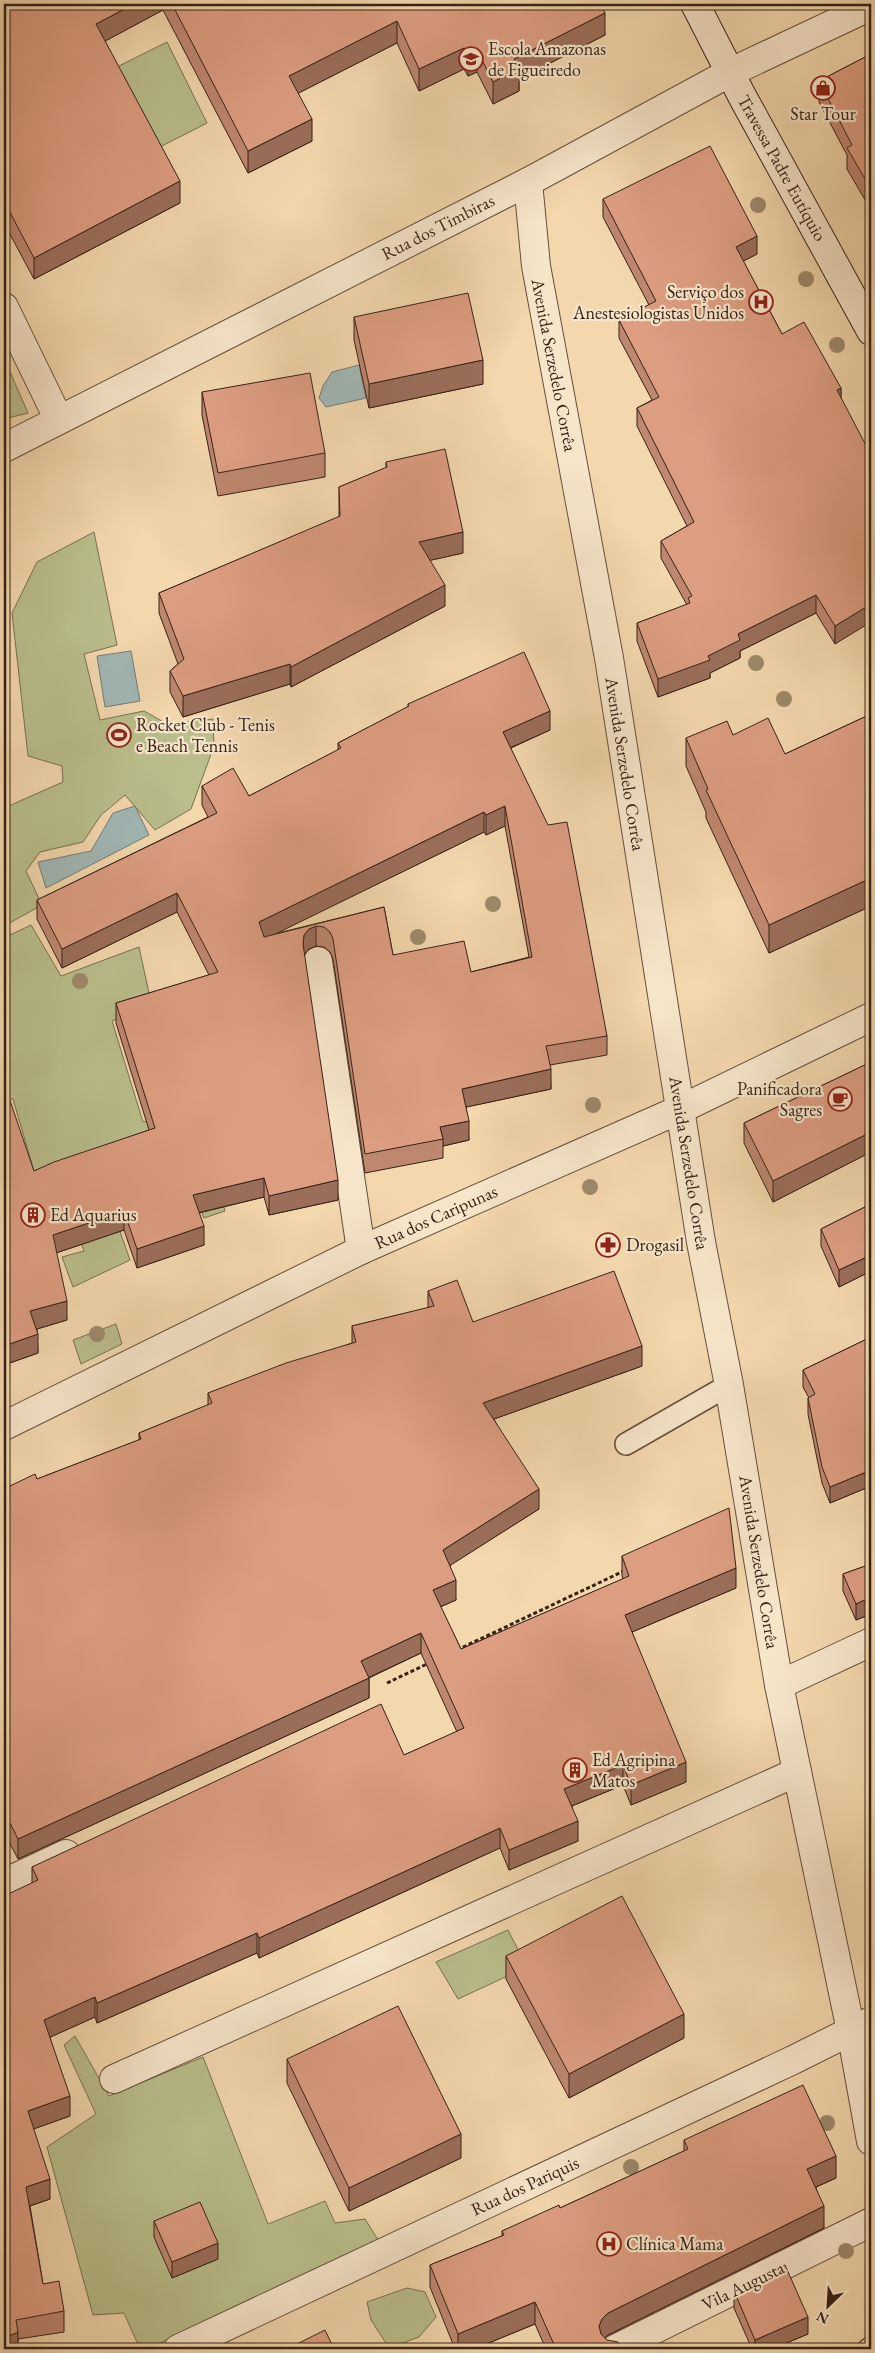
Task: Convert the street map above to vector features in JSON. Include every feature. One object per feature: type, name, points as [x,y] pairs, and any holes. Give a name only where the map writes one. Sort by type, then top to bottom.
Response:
[{"type":"street","name":"Travessa Padre Eutíquio","points":[[695,4],[742,96],[871,331]]},
{"type":"street","name":"Rua dos Timbiras","points":[[4,448],[528,182],[731,72],[871,6]]},
{"type":"street","name":"Avenida Serzedelo Corrêa","points":[[528,182],[536,266],[609,658],[701,1242],[729,1385],[780,1686],[797,1772],[861,2026],[871,2142]]},
{"type":"street","points":[[4,307],[59,420]]},
{"type":"street","points":[[318,961],[362,1250]]},
{"type":"street","name":"Rua dos Caripunas","points":[[4,1426],[362,1250],[681,1109],[871,1017]]},
{"type":"street","points":[[780,1686],[871,1642]]},
{"type":"street","points":[[114,2079],[797,1772]]},
{"type":"street","points":[[4,1883],[84,1846]]},
{"type":"street","name":"Rua dos Pariquis","points":[[178,2349],[861,2026]]},
{"type":"street","name":"Vila Augusta","points":[[615,2349],[871,2222]]},
{"type":"lane","points":[[626,1444],[729,1385]]},
{"type":"path","points":[[449,1654],[626,1570]]},
{"type":"path","points":[[386,1683],[431,1662]]},
{"type":"green space","points":[[167,42],[207,123],[158,148],[117,67]]},
{"type":"green space","points":[[4,358],[28,413],[4,419]]},
{"type":"green space","name":"Rocket Club - Tenis e Beach Tennis","points":[[94,532],[117,645],[84,654],[100,720],[144,711],[167,724],[213,719],[214,746],[191,809],[155,830],[125,795],[101,815],[83,842],[40,852],[26,871],[42,905],[4,926],[4,808],[63,782],[62,766],[28,756],[12,613],[37,562]]},
{"type":"green space","points":[[31,925],[61,976],[139,947],[152,1007],[112,1021],[143,1122],[198,1108],[225,1211],[204,1218],[169,1139],[96,1163],[130,1260],[73,1287],[62,1257],[84,1251],[57,1174],[36,1178],[13,1099],[4,1099],[4,938]]},
{"type":"green space","points":[[116,1324],[122,1344],[81,1364],[73,1340]]},
{"type":"green space","points":[[508,1930],[527,1967],[458,1999],[436,1962]]},
{"type":"green space","points":[[75,2036],[109,2096],[203,2057],[268,2224],[325,2201],[335,2223],[365,2219],[380,2243],[147,2349],[140,2349],[124,2313],[93,2315],[47,2147],[96,2114],[64,2045]]},
{"type":"green space","points":[[407,2288],[425,2292],[436,2317],[419,2337],[389,2348],[371,2320],[367,2302]]},
{"type":"water","points":[[359,365],[366,398],[326,407],[319,398],[323,386],[332,372]]},
{"type":"water","points":[[131,651],[140,701],[105,707],[97,656]]},
{"type":"water","points":[[135,806],[149,835],[46,888],[38,862],[91,851],[113,813]]},
{"type":"building","points":[[4,4],[134,4],[96,24],[180,181],[34,258],[4,201]]},
{"type":"building","points":[[172,4],[600,4],[605,13],[514,59],[519,69],[493,82],[477,50],[468,54],[464,48],[419,69],[397,21],[289,76],[312,119],[248,151]]},
{"type":"building","points":[[871,54],[871,189],[847,148],[852,145],[819,81]]},
{"type":"building","points":[[710,146],[757,236],[736,247],[782,334],[804,322],[841,388],[837,390],[871,455],[871,604],[835,626],[816,595],[738,634],[740,640],[708,656],[710,660],[658,679],[637,623],[690,603],[688,598],[692,596],[661,541],[694,522],[637,408],[659,397],[619,320],[656,301],[603,199]]},
{"type":"building","points":[[468,293],[483,360],[369,384],[354,317]]},
{"type":"building","points":[[310,373],[325,453],[218,473],[202,392]]},
{"type":"building","points":[[445,449],[463,532],[419,542],[445,585],[291,667],[290,664],[183,696],[170,671],[184,659],[159,593],[340,516],[339,487],[387,467],[386,462]]},
{"type":"building","points":[[4,547],[9,585],[4,586]]},
{"type":"building","points":[[524,652],[550,711],[503,732],[548,825],[567,822],[607,1036],[546,1046],[551,1069],[462,1089],[469,1121],[440,1127],[443,1139],[365,1154],[333,939],[330,932],[324,927],[316,926],[309,929],[304,935],[303,944],[338,1180],[269,1196],[264,1178],[193,1195],[204,1226],[137,1249],[124,1211],[53,1235],[67,1301],[30,1311],[38,1334],[4,1346],[4,1090],[6,1089],[34,1171],[54,1162],[155,1128],[116,1003],[218,972],[177,893],[62,949],[37,900],[217,813],[202,786],[233,768],[249,796],[341,748],[338,743],[409,706],[408,704]],"holes":[[[505,806],[532,957],[471,972],[464,941],[393,955],[384,907],[264,937],[259,922],[484,812],[486,815]]]},
{"type":"building","points":[[871,714],[871,878],[769,925],[706,790],[708,789],[686,738],[727,721],[733,735],[768,718],[785,754]]},
{"type":"building","points":[[871,1062],[871,1132],[773,1181],[744,1123]]},
{"type":"building","points":[[871,1204],[871,1255],[839,1270],[821,1229]]},
{"type":"building","points":[[614,1271],[642,1346],[483,1403],[539,1489],[443,1550],[456,1580],[433,1590],[461,1649],[629,1576],[622,1556],[729,1508],[736,1568],[625,1615],[686,1762],[631,1785],[623,1765],[564,1789],[578,1821],[509,1850],[500,1828],[259,1938],[257,1933],[97,2003],[95,1997],[44,2020],[70,2096],[28,2111],[50,2179],[26,2187],[43,2284],[59,2281],[64,2311],[16,2320],[18,2332],[4,2338],[4,1896],[38,1880],[32,1867],[381,1704],[404,1755],[464,1728],[421,1633],[361,1661],[369,1678],[18,1839],[4,1811],[4,1485],[9,1483],[10,1486],[35,1474],[37,1479],[141,1439],[139,1433],[212,1403],[208,1393],[286,1363],[356,1342],[352,1326],[434,1306],[428,1291],[457,1280],[473,1322]]},
{"type":"building","points":[[871,1337],[871,1470],[830,1487],[822,1467],[808,1398],[815,1394],[803,1370]]},
{"type":"building","points":[[871,1564],[871,1597],[856,1604],[843,1574]]},
{"type":"building","points":[[622,1896],[684,2014],[569,2074],[506,1956]]},
{"type":"building","points":[[398,2006],[461,2134],[349,2188],[287,2059]]},
{"type":"building","points":[[803,2085],[836,2156],[807,2169],[824,2206],[608,2313],[602,2319],[599,2326],[601,2334],[607,2340],[618,2342],[622,2349],[556,2349],[535,2302],[458,2334],[430,2265],[504,2235],[502,2231],[559,2205],[560,2208],[688,2149],[684,2140]]},
{"type":"building","points":[[200,2202],[218,2243],[172,2262],[154,2221]]},
{"type":"building","points":[[785,2265],[808,2317],[755,2340],[734,2291]]},
{"type":"building","points":[[325,2330],[334,2349],[287,2349]]},
{"type":"place","name":"Escola Amazonas de Figueiredo","points":[[471,59]]},
{"type":"place","name":"Star Tour","points":[[823,88]]},
{"type":"place","name":"Serviço dos Anestesiologistas Unidos","points":[[761,302]]},
{"type":"place","name":"Rocket Club - Tenis e Beach Tennis","points":[[119,735]]},
{"type":"place","name":"Panificadora Sagres","points":[[840,1099]]},
{"type":"place","name":"Ed Aquarius","points":[[33,1215]]},
{"type":"place","name":"Drogasil","points":[[608,1245]]},
{"type":"place","name":"Ed Agripina Matos","points":[[575,1770]]},
{"type":"place","name":"Clínica Mama","points":[[609,2244]]}]
